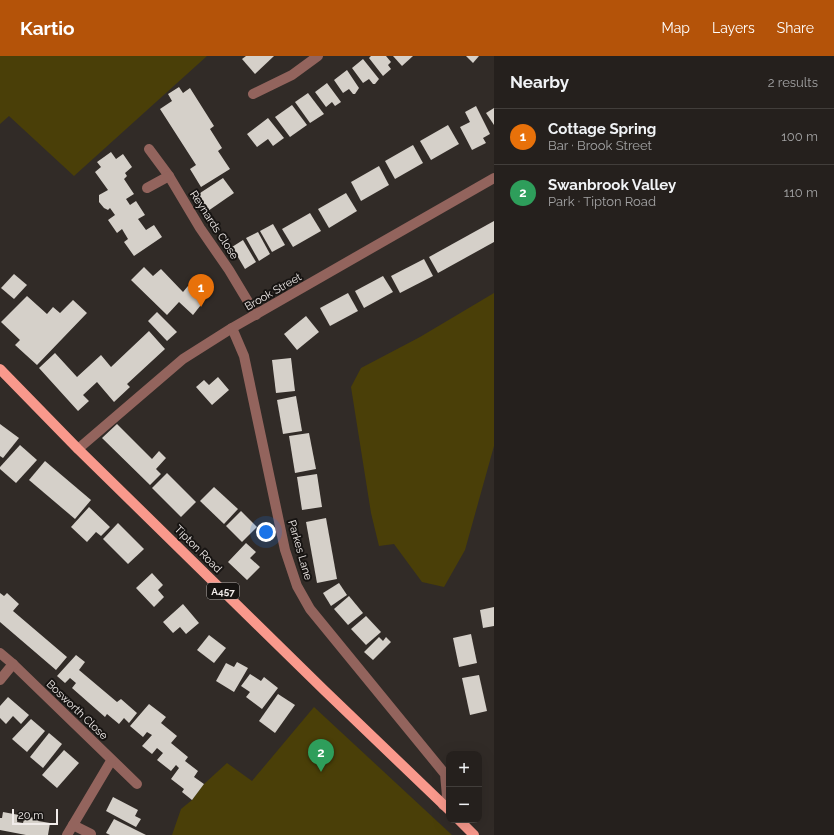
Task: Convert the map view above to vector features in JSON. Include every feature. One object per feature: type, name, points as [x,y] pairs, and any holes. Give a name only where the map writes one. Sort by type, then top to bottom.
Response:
[{"type":"main road","name":"Tipton Road","points":[[0,369],[78,448],[446,808]]},
{"type":"main road","points":[[462,823],[474,835]]},
{"type":"street","points":[[253,94],[292,75],[318,56]]},
{"type":"street","name":"Reynards Close","points":[[149,149],[169,176],[200,228],[229,270],[256,315]]},
{"type":"street","points":[[147,188],[169,176]]},
{"type":"street","name":"Brook Street","points":[[78,448],[183,359],[232,328],[494,178]]},
{"type":"street","name":"Parkes Lane","points":[[232,328],[244,356],[285,550],[297,586],[310,609],[445,774],[446,787]]},
{"type":"street","name":"Bosworth Close","points":[[0,653],[137,784]]},
{"type":"street","points":[[0,680],[13,664]]},
{"type":"street","points":[[67,835],[112,761]]},
{"type":"street","points":[[73,825],[92,834]]},
{"type":"shaded area","points":[[0,56],[207,56],[74,176],[9,116],[0,124]]},
{"type":"shaded area","points":[[494,293],[494,446],[465,550],[444,587],[422,582],[394,544],[379,546],[371,513],[351,387],[361,368],[420,337]]},
{"type":"shaded area","points":[[314,707],[452,835],[172,835],[181,809],[192,800],[204,784],[227,763],[252,781]]},
{"type":"building","points":[[246,56],[274,56],[255,74],[242,59]]},
{"type":"building","points":[[371,56],[386,56],[391,62],[388,65],[391,69],[383,76],[369,58]]},
{"type":"building","points":[[393,56],[413,56],[402,66]]},
{"type":"building","points":[[466,56],[479,56],[473,63]]},
{"type":"building","points":[[363,59],[379,79],[375,84],[373,84],[369,79],[363,83],[352,68]]},
{"type":"building","points":[[347,70],[359,88],[355,94],[353,94],[349,89],[343,93],[334,80]]},
{"type":"building","points":[[327,83],[341,102],[335,106],[332,102],[326,107],[315,92]]},
{"type":"building","points":[[179,87],[183,93],[190,88],[214,126],[210,129],[222,148],[218,151],[230,169],[201,187],[190,169],[196,165],[160,109],[172,101],[168,94]]},
{"type":"building","points":[[308,93],[324,114],[310,123],[295,102]]},
{"type":"building","points":[[292,105],[307,125],[290,137],[275,117]]},
{"type":"building","points":[[476,106],[490,134],[483,138],[486,143],[472,150],[460,127],[470,122],[465,112]]},
{"type":"building","points":[[494,108],[494,125],[486,113]]},
{"type":"building","points":[[268,118],[284,138],[273,146],[268,139],[257,147],[247,134]]},
{"type":"building","points":[[448,125],[459,144],[431,160],[420,141]]},
{"type":"building","points":[[413,145],[423,163],[395,179],[385,161]]},
{"type":"building","points":[[111,152],[116,159],[123,154],[132,167],[125,173],[127,176],[124,179],[134,194],[126,199],[130,205],[136,201],[145,215],[138,219],[146,230],[154,225],[162,237],[134,256],[124,242],[128,239],[122,229],[117,233],[108,220],[115,215],[110,208],[108,210],[104,208],[99,202],[99,195],[108,190],[95,172],[101,167],[97,162]]},
{"type":"building","points":[[379,166],[389,185],[361,201],[351,182]]},
{"type":"building","points":[[223,178],[234,193],[208,211],[197,195]]},
{"type":"building","points":[[346,193],[357,211],[329,228],[318,209]]},
{"type":"building","points":[[310,213],[321,231],[293,247],[282,229]]},
{"type":"building","points":[[494,221],[494,242],[438,273],[429,257]]},
{"type":"building","points":[[273,224],[285,245],[272,252],[260,231]]},
{"type":"building","points":[[258,232],[270,254],[259,261],[246,238]]},
{"type":"building","points":[[243,240],[256,262],[245,269],[232,247]]},
{"type":"building","points":[[424,259],[433,276],[400,293],[391,276]]},
{"type":"building","points":[[144,267],[153,276],[161,269],[183,292],[188,286],[204,301],[193,315],[179,302],[167,315],[131,280]]},
{"type":"building","points":[[14,274],[27,285],[14,299],[1,288]]},
{"type":"building","points":[[383,276],[393,292],[364,308],[355,291]]},
{"type":"building","points":[[348,293],[358,311],[330,326],[320,308]]},
{"type":"building","points":[[27,296],[47,314],[53,307],[60,313],[73,300],[87,313],[37,365],[15,345],[20,340],[1,322]]},
{"type":"building","points":[[157,312],[177,332],[167,341],[148,321]]},
{"type":"building","points":[[306,316],[319,332],[297,350],[284,334]]},
{"type":"building","points":[[149,331],[165,349],[127,384],[130,387],[114,402],[97,382],[83,395],[89,401],[78,411],[39,368],[55,353],[77,377],[101,355],[111,367]]},
{"type":"building","points":[[291,358],[295,391],[276,393],[272,360]]},
{"type":"building","points":[[218,377],[229,390],[212,405],[196,387],[204,380],[209,385]]},
{"type":"building","points":[[296,396],[302,431],[283,434],[277,400]]},
{"type":"building","points":[[0,424],[19,438],[3,458],[0,456]]},
{"type":"building","points":[[117,424],[152,459],[159,451],[166,458],[156,469],[161,474],[150,485],[102,438]]},
{"type":"building","points":[[309,433],[316,469],[295,473],[289,436]]},
{"type":"building","points":[[20,445],[37,460],[16,483],[0,469],[0,467]]},
{"type":"building","points":[[45,461],[91,500],[75,519],[29,480]]},
{"type":"building","points":[[167,473],[196,502],[181,517],[152,488]]},
{"type":"building","points":[[317,474],[322,507],[302,510],[297,477]]},
{"type":"building","points":[[214,487],[238,509],[224,524],[200,501]]},
{"type":"building","points":[[89,507],[110,527],[101,536],[96,532],[87,542],[71,527]]},
{"type":"building","points":[[241,511],[257,527],[242,542],[226,526]]},
{"type":"building","points":[[326,518],[337,579],[317,583],[306,522]]},
{"type":"building","points":[[118,523],[144,549],[128,564],[103,539]]},
{"type":"building","points":[[246,543],[256,552],[250,558],[260,567],[247,580],[228,562]]},
{"type":"building","points":[[152,573],[163,585],[158,590],[164,597],[154,607],[136,588]]},
{"type":"building","points":[[339,583],[347,595],[331,606],[323,593]]},
{"type":"building","points":[[0,593],[4,596],[7,593],[19,604],[13,611],[67,657],[56,670],[0,622]]},
{"type":"building","points":[[349,596],[363,613],[348,625],[334,609]]},
{"type":"building","points":[[183,604],[199,623],[186,634],[180,627],[173,633],[163,622]]},
{"type":"building","points":[[494,607],[494,626],[483,628],[480,610]]},
{"type":"building","points":[[366,616],[381,632],[366,645],[351,629]]},
{"type":"building","points":[[471,634],[477,663],[459,667],[453,638]]},
{"type":"building","points":[[209,635],[226,648],[214,663],[197,650]]},
{"type":"building","points":[[379,637],[383,641],[386,637],[391,642],[373,660],[364,652]]},
{"type":"building","points":[[76,655],[85,662],[79,670],[117,702],[121,699],[137,713],[129,723],[124,718],[119,724],[107,714],[105,717],[72,688],[76,683],[70,678],[65,683],[57,676]]},
{"type":"building","points":[[237,662],[248,668],[234,692],[216,681],[226,663],[234,667]]},
{"type":"building","points":[[250,674],[261,681],[264,677],[278,688],[262,709],[246,697],[250,692],[241,686]]},
{"type":"building","points":[[479,675],[487,711],[470,715],[462,678]]},
{"type":"building","points":[[278,694],[295,705],[275,733],[259,721]]},
{"type":"building","points":[[8,697],[29,715],[21,724],[13,716],[6,724],[0,718],[0,706]]},
{"type":"building","points":[[149,704],[166,717],[161,723],[177,736],[171,743],[188,757],[185,761],[198,771],[194,777],[204,784],[192,800],[182,792],[184,789],[171,779],[179,768],[176,765],[171,771],[157,760],[163,753],[157,748],[152,754],[142,746],[152,735],[147,732],[143,737],[130,726]]},
{"type":"building","points":[[31,719],[45,731],[27,752],[12,739]]},
{"type":"building","points":[[49,733],[62,744],[43,768],[30,757]]},
{"type":"building","points":[[64,750],[79,763],[57,788],[42,775]]},
{"type":"building","points":[[113,797],[138,810],[135,816],[141,819],[136,827],[106,811]]},
{"type":"building","points":[[3,812],[19,815],[17,822],[23,823],[25,816],[39,819],[38,821],[50,823],[48,835],[26,835],[0,830],[0,818],[2,818]]},
{"type":"building","points":[[114,819],[146,835],[110,835],[106,833]]},
{"type":"place","name":"Cottage Spring","points":[[201,307]]},
{"type":"place","name":"Swanbrook Valley","points":[[321,772]]}]
